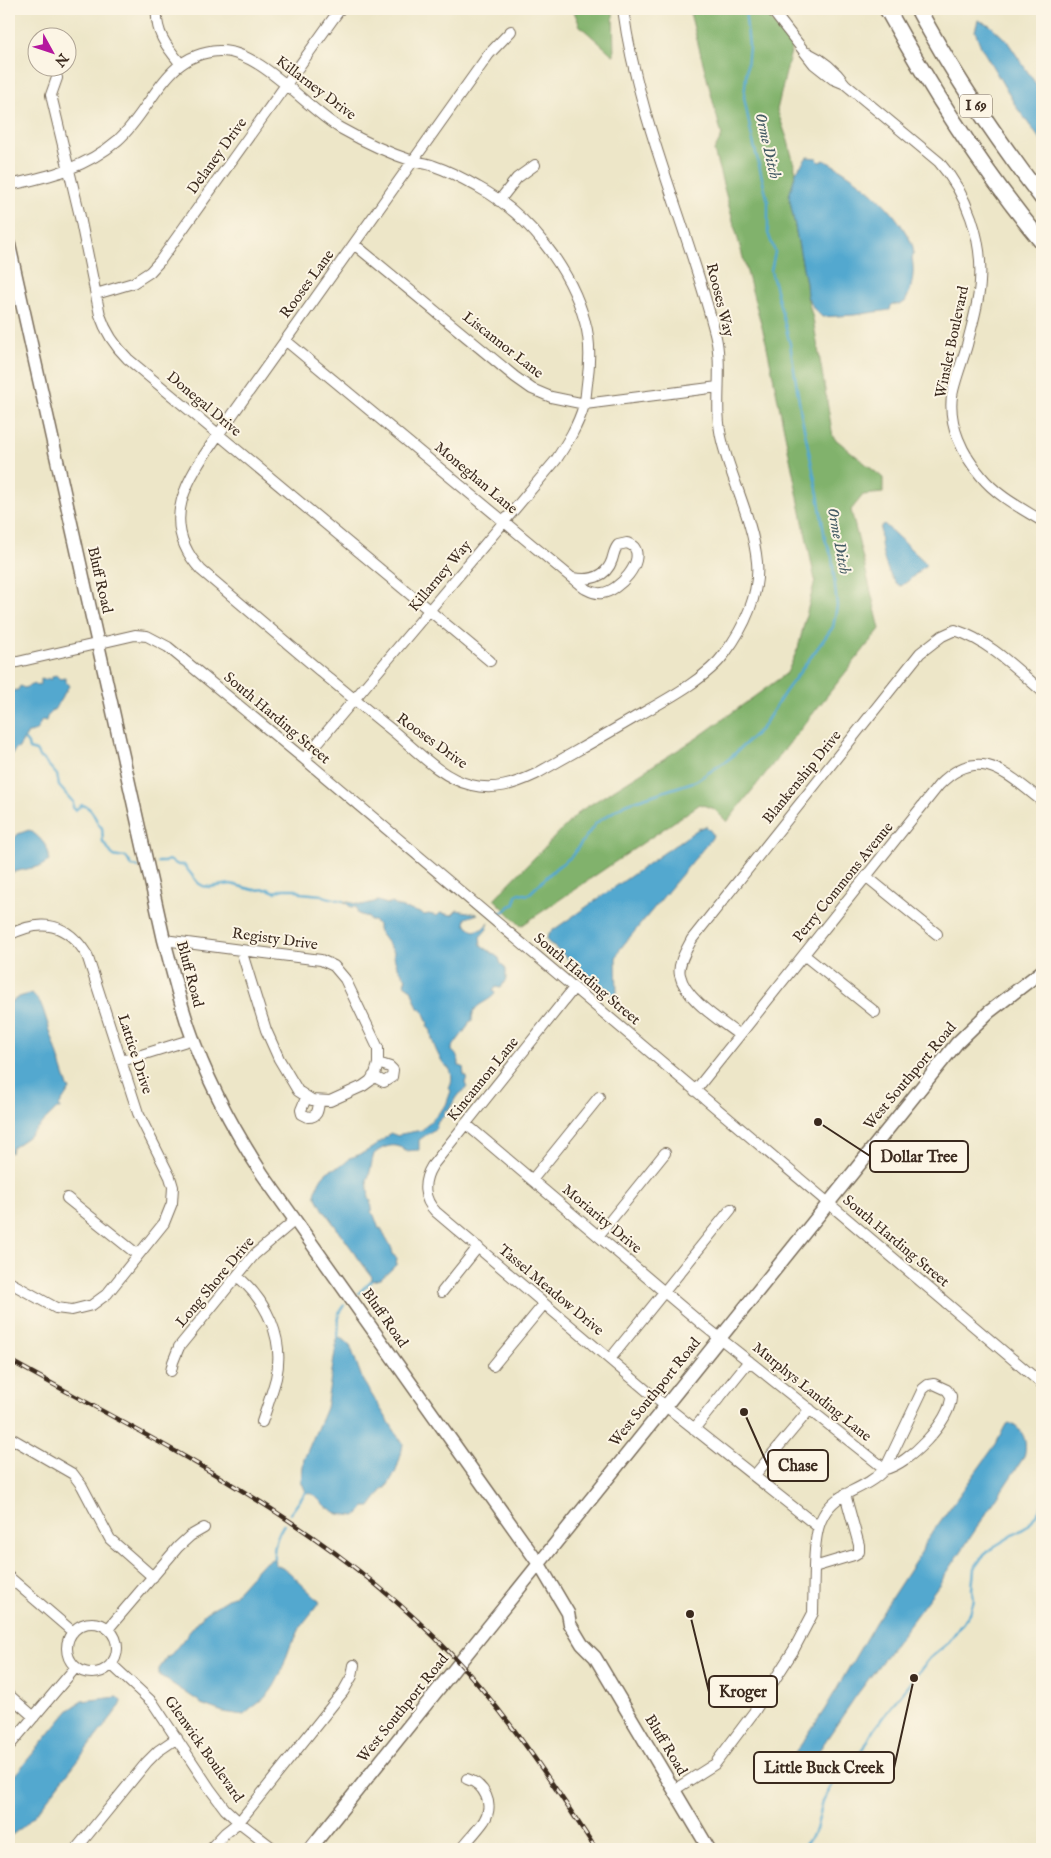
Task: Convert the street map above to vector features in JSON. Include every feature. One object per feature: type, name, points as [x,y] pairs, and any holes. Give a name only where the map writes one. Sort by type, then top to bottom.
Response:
[{"type":"highway","name":"I 69","points":[[886,9],[924,74],[973,151],[1042,242]]},
{"type":"highway","name":"I 69","points":[[918,9],[974,105],[1042,198]]},
{"type":"main road","name":"Bluff Road","points":[[9,245],[164,940],[193,1040],[213,1089],[238,1136],[295,1220],[539,1564],[568,1613],[576,1618],[587,1635],[595,1657],[709,1849]]},
{"type":"main road","name":"West Southport Road","points":[[310,1849],[827,1203],[972,1027],[1042,971]]},
{"type":"street","points":[[157,9],[158,31],[166,46],[180,63]]},
{"type":"street","name":"Delaney Drive","points":[[96,294],[133,282],[150,272],[160,261],[340,9]]},
{"type":"street","name":"Rooses Way","points":[[622,9],[628,48],[660,163],[693,254],[716,336],[722,440],[758,562],[755,589],[749,611],[738,635],[724,656]]},
{"type":"street","name":"Winslet Boulevard","points":[[771,9],[808,53],[819,58],[832,68],[849,88],[939,162],[949,174],[962,196],[976,234],[980,277],[977,306],[952,396],[953,420],[959,439],[968,457],[982,477],[1001,495],[1042,521]]},
{"type":"street","name":"Rooses Lane","points":[[201,570],[190,556],[183,541],[180,527],[180,510],[183,494],[192,472],[489,54],[511,31]]},
{"type":"street","name":"Killarney Drive","points":[[9,185],[69,170],[94,158],[118,140],[140,115],[170,72],[180,63],[201,53],[235,52],[257,62],[316,112],[339,127],[365,141],[413,161],[451,172],[499,201],[524,222],[546,246],[563,272],[578,301],[586,324],[589,346],[589,369],[585,404]]},
{"type":"street","name":"Donegal Drive","points":[[58,78],[51,95],[104,327],[119,350],[218,435],[490,661]]},
{"type":"street","points":[[499,201],[517,178],[535,165]]},
{"type":"street","name":"Liscannor Lane","points":[[354,244],[515,377],[532,389],[552,397],[585,404],[718,387]]},
{"type":"street","name":"Moneghan Lane","points":[[286,340],[584,588],[601,593],[611,591],[622,584],[630,575],[635,563],[636,553],[634,548],[627,543],[618,545],[614,550],[608,568],[597,577],[585,580],[572,578]]},
{"type":"street","name":"Killarney Way","points":[[304,759],[556,460],[573,434],[585,404]]},
{"type":"street","name":"Rooses Drive","points":[[201,570],[354,700],[437,767],[454,779],[471,785],[495,788],[515,784],[536,774],[677,694],[724,656]]},
{"type":"street","name":"Blankenship Drive","points":[[739,1035],[702,1006],[685,986],[679,975],[686,951],[692,939],[920,653],[942,636],[955,630],[968,634],[981,641],[1042,691]]},
{"type":"street","name":"South Harding Street","points":[[9,664],[135,635],[147,636],[168,646],[1042,1384]]},
{"type":"street","name":"Perry Commons Avenue","points":[[695,1091],[867,877],[938,785],[950,774],[963,766],[989,765],[1008,774],[1042,801]]},
{"type":"street","points":[[867,877],[937,934]]},
{"type":"street","name":"Lattice Drive","points":[[9,935],[22,928],[34,925],[51,926],[67,932],[78,942],[87,955],[139,1116],[170,1177],[172,1187],[172,1203],[164,1223],[138,1255]]},
{"type":"street","name":"Registy Drive","points":[[164,940],[321,960],[338,969],[345,979],[376,1045],[379,1056],[378,1063]]},
{"type":"street","points":[[241,950],[260,1014],[294,1087],[306,1098],[319,1102],[330,1101],[363,1086],[373,1076],[378,1063],[393,1070],[392,1077],[384,1082],[373,1076]]},
{"type":"street","points":[[804,955],[875,1012]]},
{"type":"street","name":"Kincannon Lane","points":[[425,1192],[425,1181],[430,1169],[574,988]]},
{"type":"street","points":[[122,1061],[193,1040]]},
{"type":"street","points":[[532,1180],[599,1097]]},
{"type":"street","points":[[306,1098],[301,1110],[302,1114],[308,1118],[317,1113],[319,1102]]},
{"type":"street","name":"Moriarity Drive","points":[[466,1124],[720,1338]]},
{"type":"street","points":[[598,1236],[665,1153]]},
{"type":"street","name":"Tassel Meadow Drive","points":[[425,1192],[428,1202],[434,1210],[544,1304],[665,1406],[818,1526]]},
{"type":"street","points":[[9,1282],[54,1307],[66,1310],[78,1309],[92,1305],[107,1294],[138,1255],[67,1198]]},
{"type":"street","points":[[610,1359],[731,1209]]},
{"type":"street","name":"Long Shore Drive","points":[[171,1371],[179,1348],[254,1255],[295,1220]]},
{"type":"street","points":[[442,1292],[478,1247]]},
{"type":"street","points":[[237,1276],[261,1301],[270,1318],[276,1336],[278,1358],[276,1376],[262,1422]]},
{"type":"street","points":[[494,1366],[544,1304]]},
{"type":"street","name":"Murphys Landing Lane","points":[[720,1338],[885,1470]]},
{"type":"street","points":[[694,1429],[749,1361]]},
{"type":"street","points":[[674,1790],[715,1764],[754,1712],[808,1624],[813,1613],[814,1567],[818,1526],[828,1506],[845,1494],[874,1479],[885,1470],[896,1467],[904,1462],[932,1435],[950,1402],[951,1396],[948,1391],[931,1384],[923,1389],[885,1470]]},
{"type":"street","points":[[754,1476],[810,1409]]},
{"type":"street","points":[[9,1437],[73,1474],[82,1486],[110,1539],[153,1577]]},
{"type":"street","points":[[814,1567],[854,1556],[859,1552],[859,1545],[845,1494]]},
{"type":"street","points":[[108,1628],[182,1542],[204,1528]]},
{"type":"street","points":[[9,1577],[73,1632]]},
{"type":"street","points":[[89,1623],[98,1623],[108,1628],[114,1636],[117,1646],[116,1655],[111,1664],[102,1671],[94,1673],[83,1671],[76,1667],[69,1657],[67,1648],[68,1639],[73,1632],[80,1626],[89,1623]]},
{"type":"street","name":"Glenwick Boulevard","points":[[111,1664],[153,1702],[213,1794],[239,1822],[274,1849]]},
{"type":"street","points":[[210,1849],[239,1822],[343,1692],[352,1676],[354,1665]]},
{"type":"street","points":[[9,1746],[76,1667]]},
{"type":"street","points":[[9,1695],[34,1717]]},
{"type":"street","points":[[76,1849],[147,1762],[158,1751],[178,1738]]},
{"type":"street","points":[[461,1849],[483,1821],[488,1808],[487,1798],[483,1789],[467,1779]]},
{"type":"green space","points":[[573,9],[613,9],[614,56],[580,26]]},
{"type":"green space","points":[[689,9],[763,9],[792,47],[777,110],[796,172],[789,196],[813,319],[833,437],[883,478],[883,493],[863,495],[851,510],[880,629],[727,822],[714,809],[700,804],[521,926],[494,899],[580,811],[697,738],[787,673],[798,648],[815,580],[766,342],[714,151],[722,136]]},
{"type":"water","points":[[978,20],[990,25],[1007,41],[1042,93],[1042,142],[1017,108],[981,47],[975,31]]},
{"type":"water","points":[[807,157],[817,158],[821,162],[824,160],[848,174],[881,200],[899,221],[913,248],[912,281],[905,302],[899,305],[893,304],[890,310],[854,315],[822,317],[814,309],[807,296],[789,196],[796,172]]},
{"type":"water","points":[[884,524],[927,564],[901,586],[891,576],[884,559],[880,533],[881,526]]},
{"type":"water","points":[[56,675],[60,679],[66,678],[69,686],[46,721],[42,720],[36,730],[28,733],[18,749],[16,748],[12,755],[9,756],[9,691],[18,690],[20,686],[24,688],[34,684],[37,686],[41,684],[41,679],[45,680],[48,678],[50,680]]},
{"type":"water","points":[[706,826],[713,834],[712,838],[620,949],[616,958],[616,998],[548,942],[549,933],[698,829]]},
{"type":"water","points":[[29,830],[44,843],[49,861],[41,866],[9,873],[9,845],[18,834]]},
{"type":"water","points":[[343,901],[362,905],[378,901],[387,904],[392,903],[424,915],[437,916],[440,913],[452,915],[457,910],[478,914],[466,918],[465,924],[474,931],[482,929],[489,922],[487,929],[480,937],[481,945],[499,958],[506,970],[506,979],[501,988],[495,987],[493,990],[495,994],[477,1007],[472,1021],[469,1022],[452,1048],[452,1051],[458,1057],[459,1066],[463,1067],[464,1075],[467,1077],[465,1083],[467,1088],[456,1097],[449,1110],[444,1112],[445,1115],[437,1123],[436,1128],[419,1140],[419,1150],[405,1151],[397,1146],[389,1146],[374,1154],[367,1180],[369,1198],[372,1200],[370,1201],[372,1206],[371,1212],[379,1229],[381,1228],[390,1245],[393,1255],[397,1258],[396,1265],[381,1279],[371,1281],[372,1277],[323,1209],[315,1194],[319,1183],[327,1172],[341,1166],[349,1158],[371,1148],[390,1133],[398,1136],[422,1130],[446,1105],[451,1091],[449,1088],[452,1076],[435,1048],[423,1011],[418,1008],[411,989],[404,984],[406,978],[396,963],[394,952],[378,930],[378,925],[374,921],[370,921],[368,917],[358,914],[356,907],[351,907]]},
{"type":"water","points":[[32,993],[43,1009],[70,1089],[59,1106],[60,1109],[57,1109],[28,1137],[12,1148],[11,1153],[9,1152],[9,1003],[19,997]]},
{"type":"water","points":[[338,1337],[350,1345],[363,1381],[403,1444],[396,1471],[386,1488],[384,1488],[370,1507],[365,1507],[355,1516],[338,1514],[324,1505],[314,1495],[306,1492],[301,1481],[304,1459],[326,1408]]},
{"type":"water","points":[[1009,1423],[1018,1429],[1024,1437],[1024,1457],[938,1586],[856,1696],[799,1780],[791,1778],[787,1774],[787,1767],[825,1709],[875,1623],[922,1551],[924,1544],[996,1444],[1005,1426]]},
{"type":"water","points":[[274,1558],[275,1564],[289,1572],[320,1602],[301,1626],[292,1642],[277,1681],[267,1696],[244,1715],[223,1712],[201,1704],[159,1675],[159,1669],[166,1657],[169,1657],[205,1613],[234,1595],[261,1565]]},
{"type":"water","points":[[117,1697],[121,1701],[121,1705],[35,1815],[9,1837],[9,1782],[69,1710],[82,1701]]},
{"type":"waterway","name":"Orme Ditch","points":[[496,916],[515,904],[516,895],[520,893],[528,895],[556,868],[571,857],[596,823],[625,804],[696,781],[729,759],[762,728],[785,692],[833,627],[837,606],[832,557],[825,539],[818,494],[801,414],[790,344],[771,271],[775,252],[768,233],[768,202],[744,97],[749,46],[745,9]]},
{"type":"waterway","points":[[25,740],[29,749],[36,751],[40,758],[57,775],[59,786],[73,802],[73,808],[75,810],[82,805],[92,812],[102,828],[103,843],[112,854],[117,857],[126,857],[132,866],[138,867]]},
{"type":"waterway","points":[[158,862],[169,860],[178,865],[184,865],[198,883],[203,886],[231,884],[254,890],[268,889],[275,892],[283,889],[295,889],[301,893],[322,895],[343,901]]},
{"type":"waterway","name":"Orme Ditch","points":[[493,911],[501,913]]},
{"type":"waterway","name":"Orme Ditch","points":[[359,1293],[371,1281]]},
{"type":"waterway","name":"Orme Ditch","points":[[338,1337],[339,1313],[344,1305]]},
{"type":"waterway","name":"Orme Ditch","points":[[290,1514],[306,1492]]},
{"type":"waterway","points":[[800,1849],[816,1830],[823,1801],[837,1777],[864,1748],[874,1729],[930,1658],[947,1644],[970,1613],[974,1600],[972,1589],[974,1569],[982,1557],[995,1546],[1028,1526],[1042,1506]]},
{"type":"waterway","name":"Orme Ditch","points":[[274,1558],[276,1540],[284,1524]]},
{"type":"railway","points":[[9,1360],[185,1457],[242,1491],[298,1527],[352,1566],[404,1608],[452,1655],[492,1701],[596,1849]]},
{"type":"place","name":"Dollar Tree","points":[[818,1122]]},
{"type":"place","name":"Chase","points":[[744,1412]]},
{"type":"place","name":"Kroger","points":[[690,1614]]},
{"type":"place","name":"Little Buck Creek","points":[[914,1678]]}]
